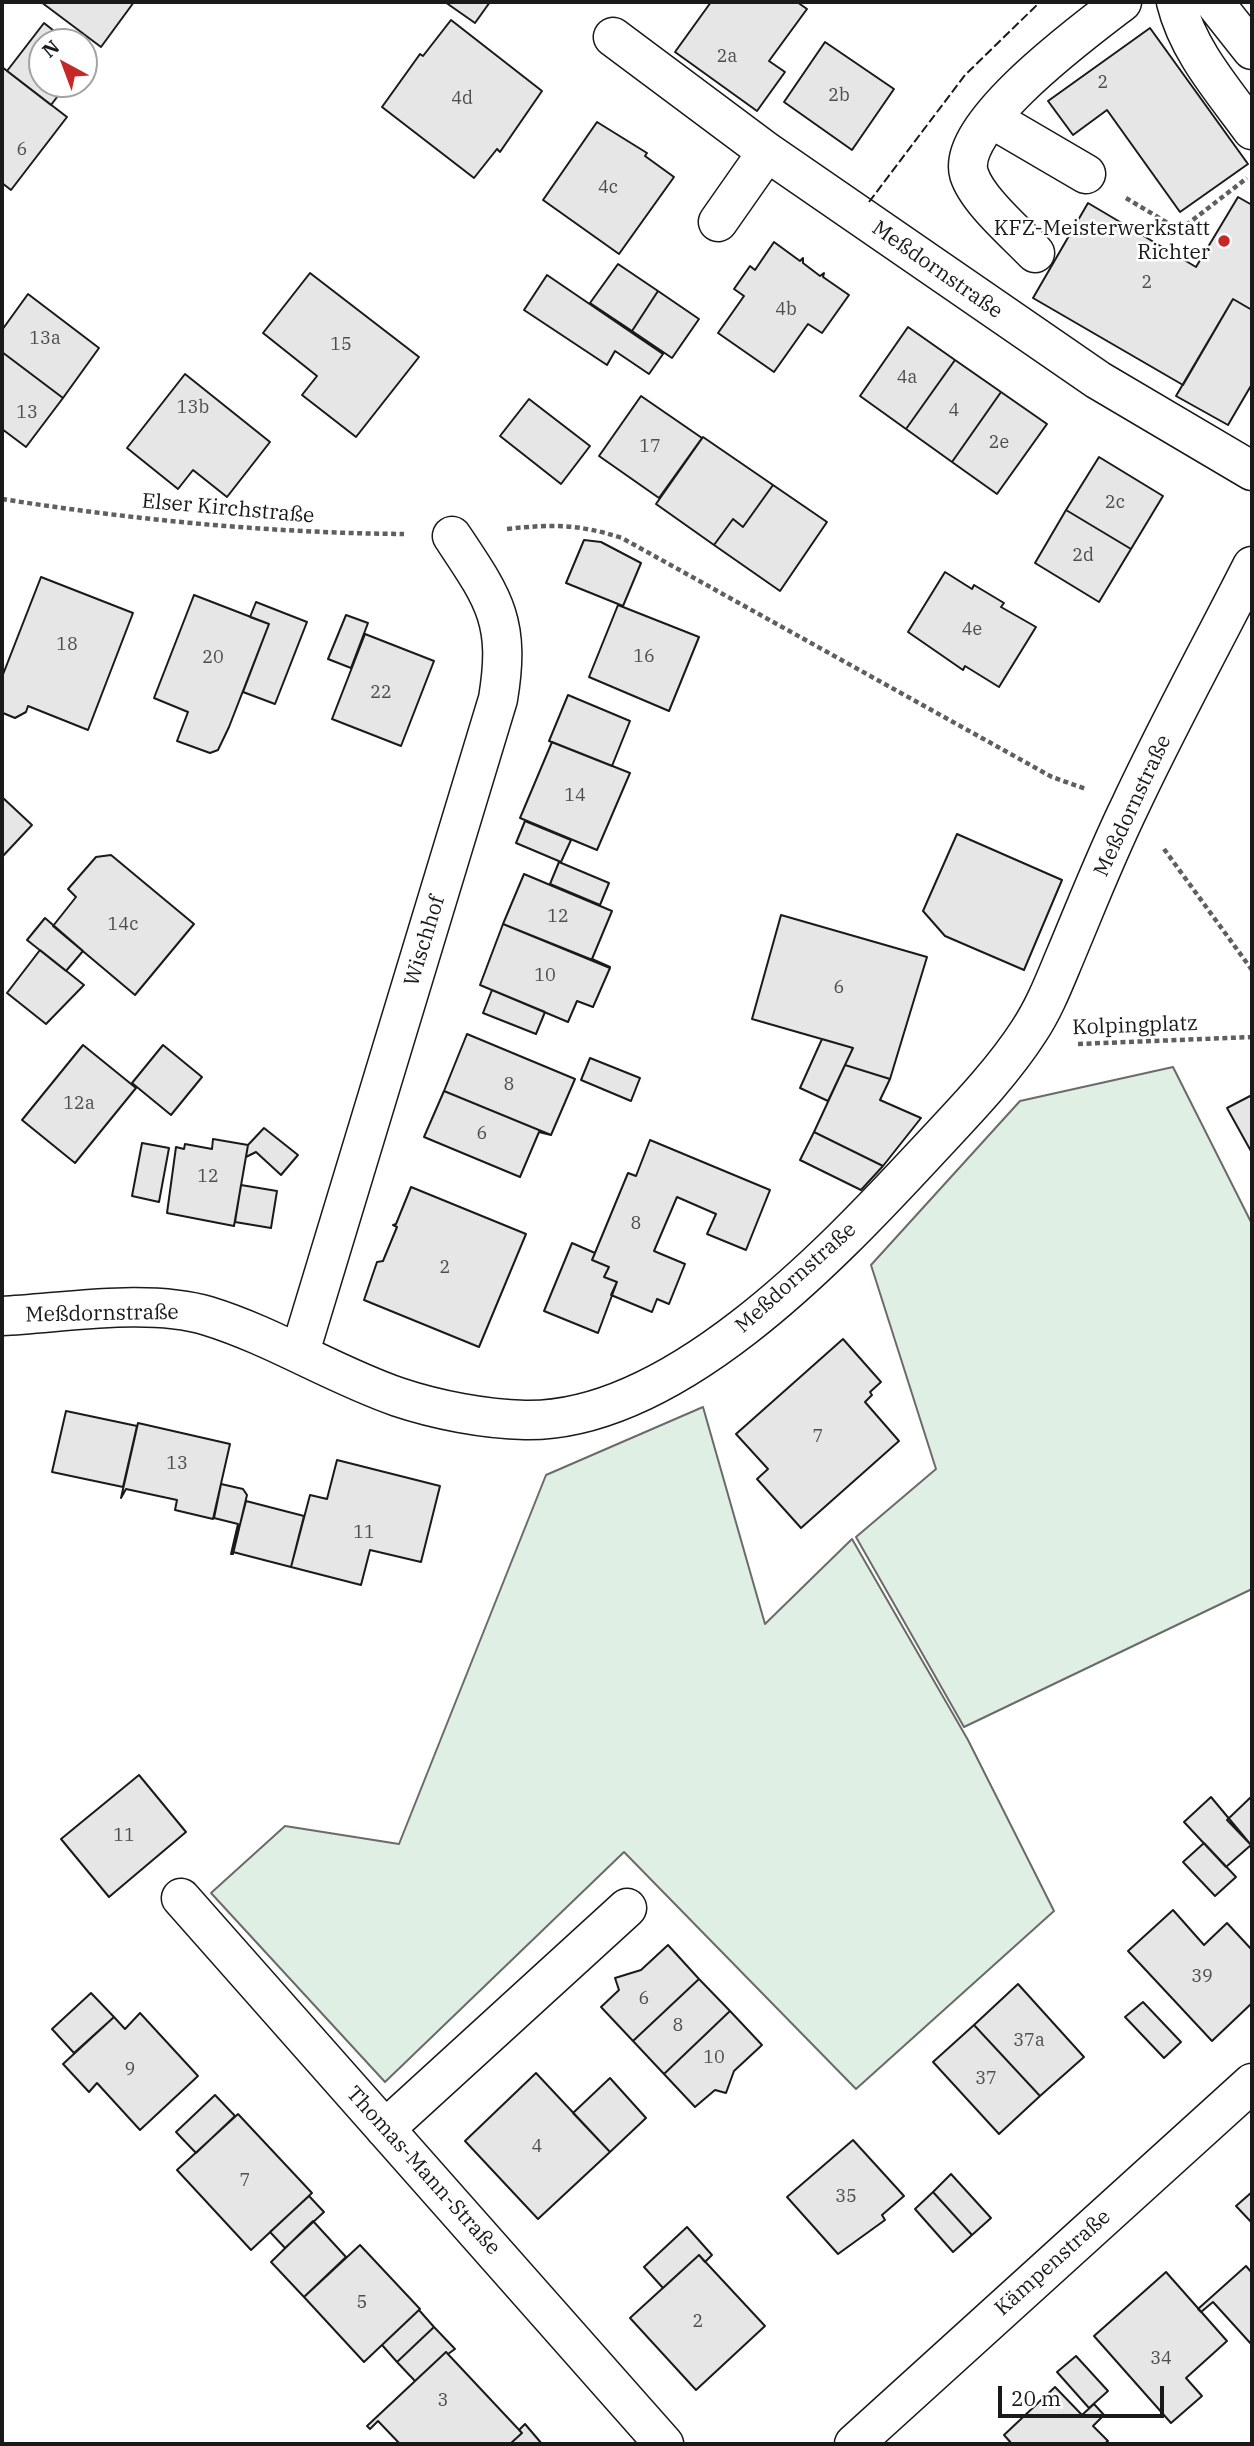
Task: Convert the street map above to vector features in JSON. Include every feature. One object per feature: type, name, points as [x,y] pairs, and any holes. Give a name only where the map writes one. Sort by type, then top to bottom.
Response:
[{"type":"street","points":[[1035,253],[979,192],[969,174],[968,159],[992,119],[1035,70],[1122,2]]},
{"type":"street","points":[[1176,2],[1181,24],[1194,49],[1252,130]]},
{"type":"street","points":[[1214,2],[1252,50]]},
{"type":"street","name":"Meßdornstraße","points":[[614,37],[767,152],[1098,380],[1252,471]]},
{"type":"street","points":[[992,119],[1086,174]]},
{"type":"street","points":[[718,222],[767,152]]},
{"type":"street","name":"Wischhof","points":[[300,1352],[498,699],[504,660],[496,611],[480,578],[452,536]]},
{"type":"street","name":"Meßdornstraße","points":[[2,1316],[166,1309],[205,1315],[300,1352],[397,1396],[465,1413],[523,1420],[568,1418],[611,1406],[670,1378],[762,1311],[884,1198],[1019,1046],[1043,1007],[1130,804],[1252,566]]},
{"type":"street","name":"Thomas-Mann-Straße","points":[[181,1898],[664,2444]]},
{"type":"street","points":[[385,2129],[627,1908]]},
{"type":"street","name":"Kämpenstraße","points":[[854,2444],[1252,2083]]},
{"type":"path","points":[[1086,174],[1171,225],[1185,226],[1252,174]]},
{"type":"path","name":"Elser Kirchstraße","points":[[2,499],[211,526],[333,534],[452,536],[555,524],[577,525],[622,538],[1052,777],[1130,804]]},
{"type":"path","points":[[1130,804],[1252,970]]},
{"type":"path","name":"Kolpingplatz","points":[[1019,1046],[1252,1037]]},
{"type":"green space","points":[[1173,1067],[1252,1224],[1252,1589],[964,1727],[856,1537],[936,1469],[871,1265],[1020,1101]]},
{"type":"green space","points":[[703,1407],[765,1624],[852,1539],[968,1740],[1054,1911],[856,2089],[624,1852],[385,2082],[211,1893],[285,1826],[399,1844],[546,1475]]},
{"type":"building","points":[[41,2],[134,2],[101,47],[98,45],[98,28],[76,28]]},
{"type":"building","points":[[445,2],[490,2],[475,23]]},
{"type":"building","points":[[711,2],[797,2],[807,9],[769,61],[785,72],[757,111],[675,52]]},
{"type":"building","points":[[451,20],[542,91],[500,152],[497,149],[474,178],[382,107],[420,54],[423,56]]},
{"type":"building","points":[[1150,28],[1248,164],[1180,212],[1107,110],[1073,135],[1048,101]]},
{"type":"building","points":[[825,42],[894,89],[852,150],[784,102]]},
{"type":"building","points":[[28,44],[28,87],[7,71]]},
{"type":"building","points":[[2,67],[28,87],[28,98],[42,98],[67,117],[11,190],[2,183]]},
{"type":"building","points":[[42,98],[56,98],[51,105]]},
{"type":"building","points":[[597,122],[647,153],[645,156],[674,177],[619,254],[543,200]]},
{"type":"building","points":[[1238,197],[1252,205],[1252,310],[1233,299],[1183,385],[1033,298],[1088,203],[1196,267]]},
{"type":"building","points":[[774,242],[800,261],[803,258],[803,263],[820,276],[824,273],[823,277],[849,295],[822,333],[808,324],[774,372],[718,333],[744,296],[734,289],[750,266],[755,270]]},
{"type":"building","points":[[618,264],[658,291],[632,331],[590,303]]},
{"type":"building","points":[[310,273],[419,357],[356,437],[302,395],[317,376],[263,333]]},
{"type":"building","points":[[547,275],[663,354],[649,374],[615,351],[607,365],[524,310]]},
{"type":"building","points":[[658,291],[699,319],[672,358],[632,331]]},
{"type":"building","points":[[28,294],[99,348],[63,398],[2,352],[2,330]]},
{"type":"building","points":[[1233,299],[1252,310],[1252,384],[1228,425],[1176,396]]},
{"type":"building","points":[[908,327],[955,360],[906,429],[860,396]]},
{"type":"building","points":[[2,352],[63,398],[26,447],[2,429]]},
{"type":"building","points":[[955,360],[1001,392],[952,462],[906,429]]},
{"type":"building","points":[[185,374],[270,442],[227,497],[193,470],[178,489],[127,448]]},
{"type":"building","points":[[1001,392],[1047,424],[997,494],[952,462]]},
{"type":"building","points":[[641,396],[702,438],[659,498],[599,456]]},
{"type":"building","points":[[529,399],[590,446],[561,484],[500,436]]},
{"type":"building","points":[[703,437],[773,485],[743,527],[733,519],[714,545],[656,504]]},
{"type":"building","points":[[1099,457],[1163,496],[1131,549],[1066,510]]},
{"type":"building","points":[[773,485],[827,522],[780,591],[714,545],[733,519],[743,527]]},
{"type":"building","points":[[1066,510],[1131,549],[1099,602],[1035,563]]},
{"type":"building","points":[[584,540],[601,542],[641,563],[623,606],[566,583]]},
{"type":"building","points":[[945,572],[972,589],[974,585],[1004,603],[1001,607],[1036,627],[999,687],[965,666],[963,670],[908,632]]},
{"type":"building","points":[[41,577],[133,613],[88,730],[28,706],[26,712],[15,718],[3,713],[2,677]]},
{"type":"building","points":[[194,595],[269,624],[229,727],[218,750],[210,753],[177,741],[188,712],[154,698]]},
{"type":"building","points":[[256,602],[307,622],[275,704],[243,692],[269,624],[250,617]]},
{"type":"building","points":[[618,605],[699,637],[669,711],[589,677]]},
{"type":"building","points":[[346,615],[368,623],[351,668],[328,659]]},
{"type":"building","points":[[365,634],[434,661],[401,746],[332,719]]},
{"type":"building","points":[[568,695],[630,721],[612,766],[549,741]]},
{"type":"building","points":[[552,742],[630,773],[597,850],[520,818]]},
{"type":"building","points":[[2,797],[32,825],[2,857]]},
{"type":"building","points":[[525,821],[571,840],[561,862],[516,843]]},
{"type":"building","points":[[957,834],[1062,880],[1024,970],[945,936],[923,911]]},
{"type":"building","points":[[111,855],[194,924],[135,995],[53,926],[76,897],[68,889],[96,857]]},
{"type":"building","points":[[559,862],[609,883],[600,905],[550,884]]},
{"type":"building","points":[[524,874],[612,911],[592,959],[610,967],[503,924]]},
{"type":"building","points":[[781,915],[927,957],[890,1079],[845,1065],[853,1048],[752,1019]]},
{"type":"building","points":[[45,918],[83,951],[66,971],[27,940]]},
{"type":"building","points":[[503,924],[610,968],[593,1007],[577,1001],[568,1022],[480,985]]},
{"type":"building","points":[[40,950],[84,985],[46,1024],[7,993]]},
{"type":"building","points":[[492,990],[545,1012],[536,1034],[483,1013]]},
{"type":"building","points":[[467,1034],[575,1079],[551,1135],[444,1091]]},
{"type":"building","points":[[822,1039],[853,1048],[828,1101],[800,1088]]},
{"type":"building","points":[[83,1045],[136,1088],[75,1163],[22,1120]]},
{"type":"building","points":[[163,1045],[202,1077],[171,1115],[132,1083]]},
{"type":"building","points":[[590,1058],[640,1078],[631,1101],[581,1080]]},
{"type":"building","points":[[845,1065],[890,1079],[880,1100],[921,1118],[883,1166],[814,1132]]},
{"type":"building","points":[[444,1091],[551,1135],[539,1132],[520,1177],[424,1137]]},
{"type":"building","points":[[1252,1095],[1252,1153],[1227,1108]]},
{"type":"building","points":[[264,1128],[298,1155],[281,1175],[256,1152],[246,1157],[248,1145]]},
{"type":"building","points":[[814,1132],[883,1166],[861,1190],[800,1160]]},
{"type":"building","points":[[213,1139],[248,1145],[234,1226],[167,1213],[176,1147],[184,1149],[185,1144],[212,1149]]},
{"type":"building","points":[[650,1140],[770,1190],[746,1250],[707,1234],[716,1214],[677,1197],[654,1251],[685,1264],[669,1304],[657,1299],[652,1312],[611,1295],[617,1282],[604,1277],[609,1267],[592,1260],[628,1173],[636,1176]]},
{"type":"building","points":[[142,1143],[169,1148],[159,1202],[132,1196]]},
{"type":"building","points":[[241,1185],[277,1191],[271,1228],[235,1222]]},
{"type":"building","points":[[411,1187],[526,1234],[479,1347],[364,1300],[377,1262],[383,1261],[397,1227],[393,1225],[396,1224]]},
{"type":"building","points":[[572,1243],[595,1253],[592,1260],[609,1267],[604,1277],[617,1282],[598,1333],[544,1311]]},
{"type":"building","points":[[843,1339],[881,1382],[870,1392],[872,1395],[865,1402],[899,1441],[801,1528],[757,1479],[768,1469],[736,1434]]},
{"type":"building","points":[[66,1411],[137,1426],[123,1487],[52,1472]]},
{"type":"building","points":[[138,1423],[230,1444],[213,1519],[175,1510],[177,1500],[126,1489],[121,1498]]},
{"type":"building","points":[[337,1460],[440,1486],[421,1562],[370,1550],[361,1585],[291,1567],[310,1495],[327,1499]]},
{"type":"building","points":[[221,1484],[243,1489],[247,1495],[233,1554],[238,1524],[214,1518]]},
{"type":"building","points":[[246,1501],[304,1516],[291,1567],[233,1552]]},
{"type":"building","points":[[139,1775],[186,1832],[109,1897],[61,1839]]},
{"type":"building","points":[[1252,1796],[1252,1846],[1227,1820]]},
{"type":"building","points":[[1211,1797],[1251,1845],[1226,1867],[1184,1822]]},
{"type":"building","points":[[1204,1843],[1236,1877],[1215,1896],[1183,1862]]},
{"type":"building","points":[[1173,1910],[1204,1945],[1227,1923],[1252,1950],[1252,2003],[1212,2041],[1128,1951]]},
{"type":"building","points":[[668,1945],[699,1979],[633,2041],[601,2007],[619,1990],[615,1978],[641,1970]]},
{"type":"building","points":[[699,1979],[730,2011],[664,2074],[633,2041]]},
{"type":"building","points":[[1018,1984],[1084,2057],[1040,2096],[974,2025]]},
{"type":"building","points":[[91,1993],[114,2017],[74,2053],[52,2029]]},
{"type":"building","points":[[1143,2002],[1181,2042],[1164,2058],[1125,2017]]},
{"type":"building","points":[[730,2011],[762,2045],[734,2071],[726,2093],[715,2090],[695,2107],[664,2074]]},
{"type":"building","points":[[140,2013],[198,2076],[140,2130],[97,2083],[89,2092],[63,2064],[114,2017],[125,2029]]},
{"type":"building","points":[[974,2025],[1040,2096],[999,2134],[933,2062]]},
{"type":"building","points":[[536,2073],[610,2152],[538,2219],[465,2141]]},
{"type":"building","points":[[610,2078],[646,2118],[610,2152],[573,2113]]},
{"type":"building","points":[[215,2095],[235,2116],[196,2153],[176,2132]]},
{"type":"building","points":[[238,2114],[312,2193],[251,2250],[177,2170]]},
{"type":"building","points":[[853,2140],[904,2196],[882,2215],[885,2220],[838,2254],[787,2197]]},
{"type":"building","points":[[951,2174],[991,2218],[972,2235],[933,2192]]},
{"type":"building","points":[[933,2192],[972,2235],[953,2252],[915,2209]]},
{"type":"building","points":[[1252,2192],[1252,2223],[1236,2206]]},
{"type":"building","points":[[309,2196],[324,2212],[285,2248],[270,2232]]},
{"type":"building","points":[[313,2221],[346,2257],[304,2297],[271,2262]]},
{"type":"building","points":[[687,2227],[712,2255],[705,2262],[699,2255],[663,2288],[644,2267]]},
{"type":"building","points":[[360,2245],[420,2309],[364,2362],[304,2297]]},
{"type":"building","points":[[699,2255],[765,2326],[696,2390],[630,2318]]},
{"type":"building","points":[[1246,2266],[1252,2273],[1252,2345],[1213,2302],[1201,2312],[1198,2309]]},
{"type":"building","points":[[1166,2272],[1227,2341],[1186,2378],[1202,2396],[1171,2423],[1094,2336]]},
{"type":"building","points":[[419,2310],[434,2327],[397,2362],[382,2345]]},
{"type":"building","points":[[434,2327],[455,2349],[448,2354],[446,2352],[415,2381],[397,2362]]},
{"type":"building","points":[[446,2352],[522,2433],[510,2444],[400,2444],[378,2421],[370,2429],[367,2426]]},
{"type":"building","points":[[1076,2356],[1108,2391],[1089,2408],[1057,2372]]},
{"type":"building","points":[[1055,2387],[1082,2415],[1094,2404],[1104,2415],[1093,2426],[1108,2441],[1104,2444],[1012,2444],[1004,2435]]},
{"type":"building","points":[[525,2424],[542,2444],[510,2444],[522,2433],[519,2430]]},
{"type":"fence","points":[[869,202],[965,75],[1040,2]]},
{"type":"place","name":"KFZ-Meisterwerkstatt Richter","points":[[1224,241]]}]
